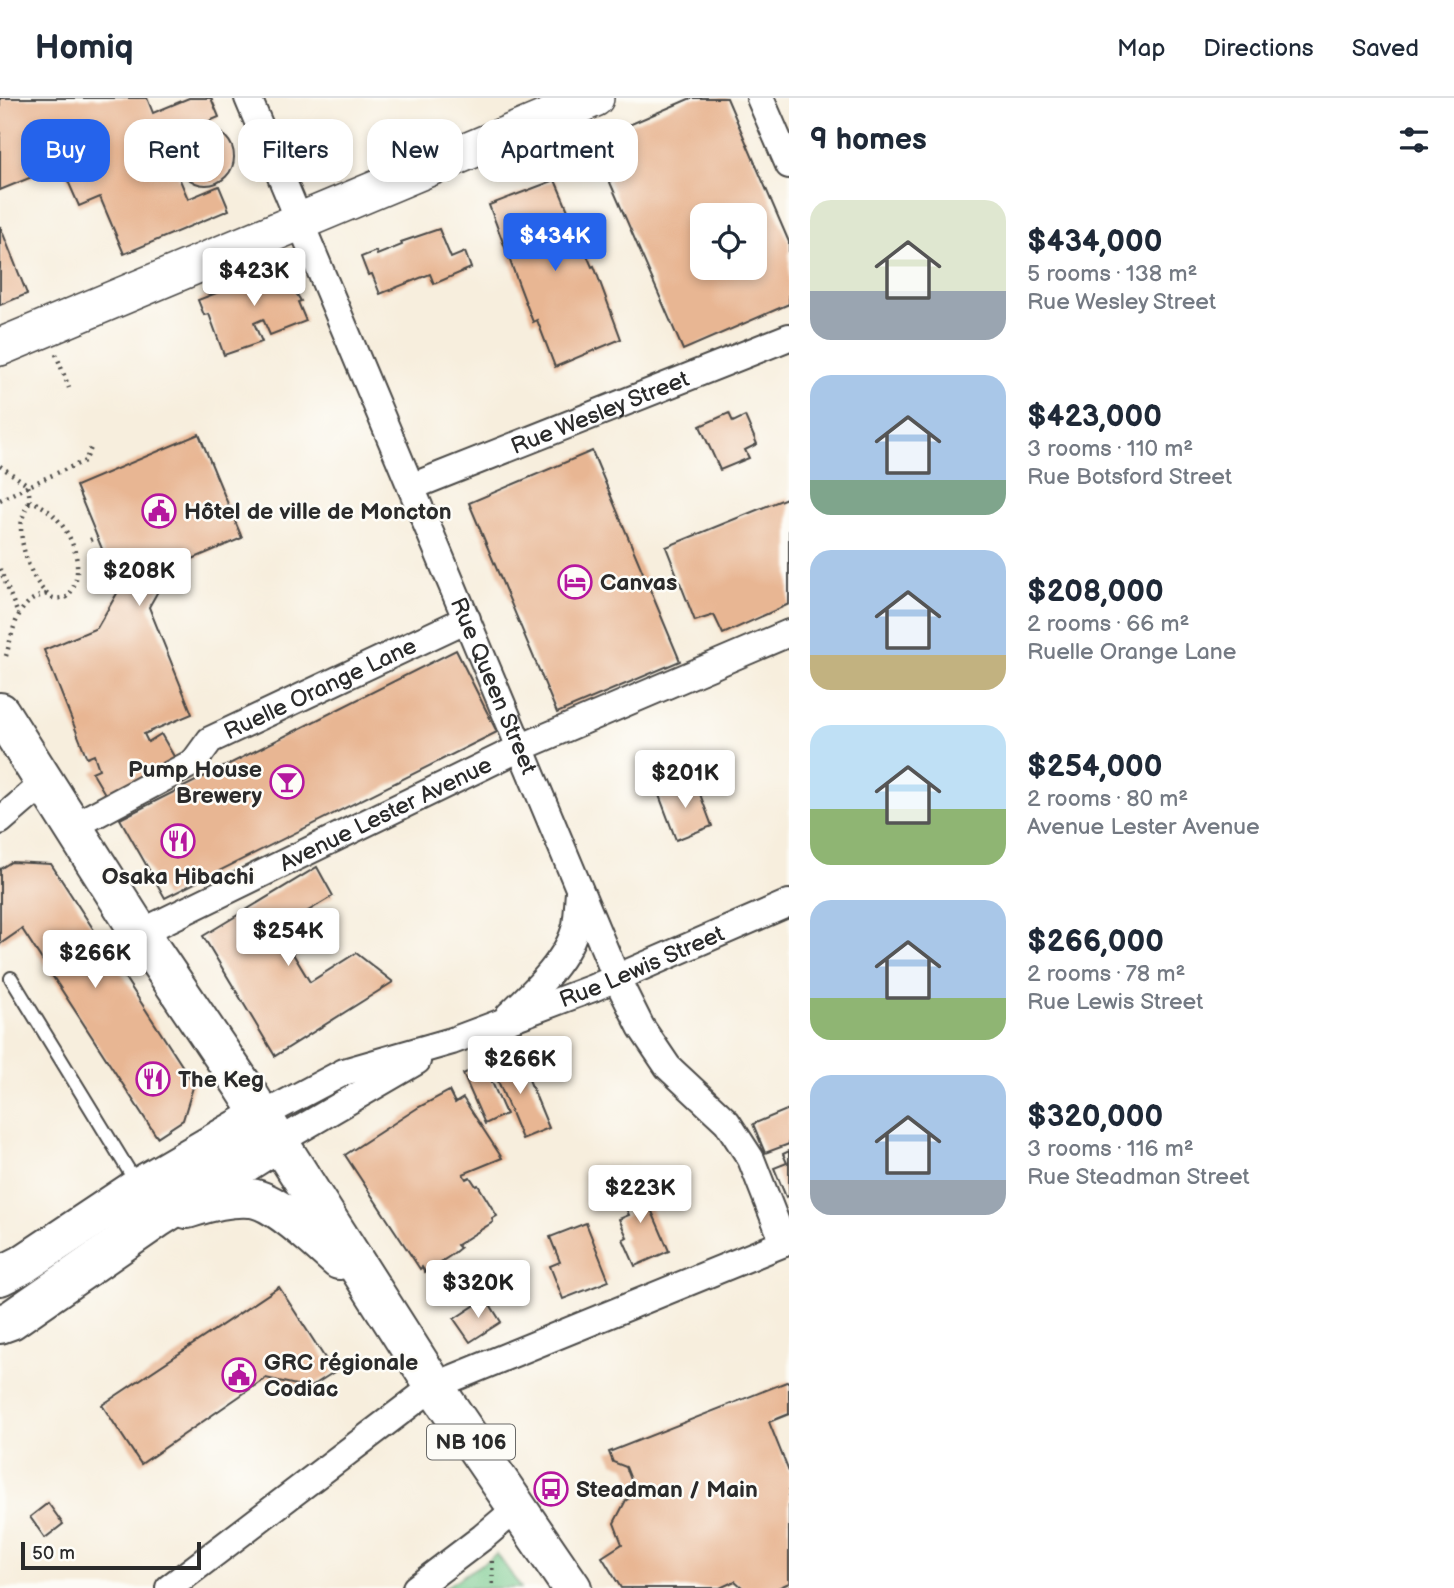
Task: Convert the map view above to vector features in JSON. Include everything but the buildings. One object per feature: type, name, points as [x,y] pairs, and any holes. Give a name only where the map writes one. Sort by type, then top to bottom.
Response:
[{"type":"main road","points":[[0,347],[595,98]]},
{"type":"main road","name":"NB 106","points":[[0,712],[434,1386],[572,1588]]},
{"type":"main road","points":[[0,1276],[148,1203],[269,1129]]},
{"type":"main road","points":[[0,1324],[11,1320],[148,1203],[253,1198],[290,1217],[374,1292]]},
{"type":"street","name":"Rue Queen Street","points":[[248,98],[617,978],[641,1027],[667,1067],[727,1122],[733,1131],[751,1159],[787,1242]]},
{"type":"street","points":[[760,98],[789,164]]},
{"type":"street","name":"Rue Wesley Street","points":[[411,486],[789,337]]},
{"type":"street","name":"Ruelle Orange Lane","points":[[72,827],[194,762],[210,740],[349,672],[467,619]]},
{"type":"street","name":"Avenue Lester Avenue","points":[[140,933],[522,747],[789,633]]},
{"type":"street","points":[[0,821],[44,783]]},
{"type":"street","points":[[503,1022],[541,983],[561,957],[576,927],[580,889]]},
{"type":"street","name":"Rue Lewis Street","points":[[269,1129],[344,1072],[452,1041],[503,1022],[617,978],[789,903]]},
{"type":"street","points":[[169,1588],[434,1386],[787,1242]]},
{"type":"street","points":[[416,1588],[516,1509]]},
{"type":"lane","points":[[11,978],[148,1203]]},
{"type":"path","points":[[54,346],[69,388]]},
{"type":"path","points":[[0,500],[85,461],[92,446]]},
{"type":"path","points":[[0,466],[28,485],[30,501],[21,527],[26,555],[37,581],[48,594],[57,599],[67,597],[73,590],[78,575],[75,552],[57,518],[49,510],[30,501]]},
{"type":"path","points":[[90,540],[97,537]]},
{"type":"path","points":[[0,569],[18,614]]},
{"type":"path","points":[[6,656],[18,614],[26,603],[37,596],[48,594]]},
{"type":"path","points":[[491,1555],[493,1588]]},
{"type":"green space","points":[[497,1554],[521,1588],[444,1588]]},
{"type":"place","name":"Hôtel de ville de Moncton","points":[[159,511]]},
{"type":"place","name":"Canvas","points":[[575,582]]},
{"type":"place","name":"Pump House Brewery","points":[[287,782]]},
{"type":"place","name":"Osaka Hibachi","points":[[178,841]]},
{"type":"place","name":"The Keg","points":[[153,1079]]},
{"type":"place","name":"GRC régionale Codiac","points":[[239,1375]]},
{"type":"place","name":"Steadman / Main","points":[[551,1489]]}]
